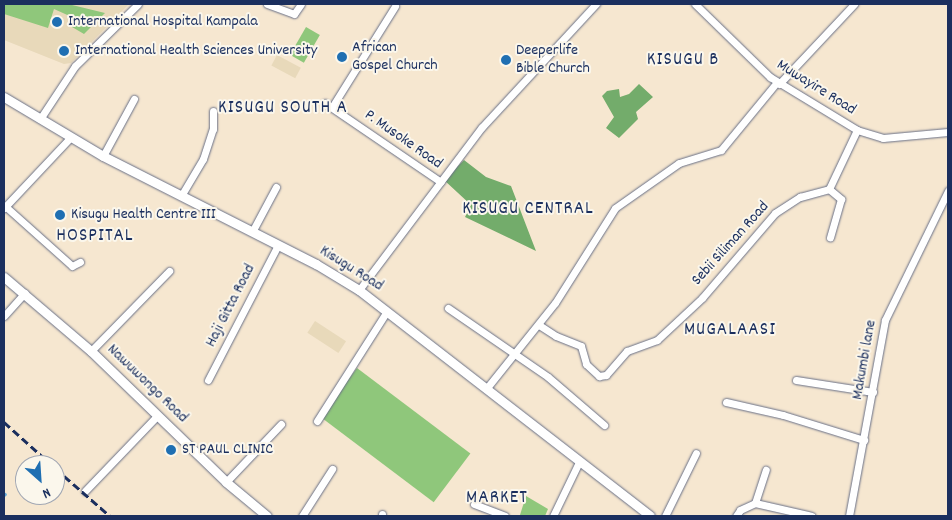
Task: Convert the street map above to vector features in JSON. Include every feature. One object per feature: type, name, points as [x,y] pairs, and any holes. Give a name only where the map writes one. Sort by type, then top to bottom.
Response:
[{"type":"street","points":[[40,119],[75,66],[138,4]]},
{"type":"street","points":[[267,4],[294,14],[300,4]]},
{"type":"street","points":[[358,290],[503,102],[596,4]]},
{"type":"street","name":"Muwayire Road","points":[[695,4],[778,83],[857,130],[883,138],[948,132]]},
{"type":"street","points":[[486,389],[539,325],[615,208],[679,163],[721,150],[778,83],[854,4]]},
{"type":"street","points":[[332,107],[395,6]]},
{"type":"street","name":"Kisugu Road","points":[[4,96],[103,156],[278,245],[358,290],[650,516]]},
{"type":"street","points":[[103,156],[134,99]]},
{"type":"street","name":"P. Musoke Road","points":[[325,103],[441,182]]},
{"type":"street","points":[[181,196],[203,159],[213,129],[213,111]]},
{"type":"street","points":[[830,237],[842,199],[829,189],[857,130]]},
{"type":"street","points":[[71,137],[5,207],[72,266],[80,262]]},
{"type":"street","points":[[252,232],[276,187]]},
{"type":"street","name":"Sebii Siliman Road","points":[[539,325],[556,336],[581,346],[586,364],[599,376],[606,375],[627,351],[658,339],[706,293],[775,213],[800,197],[829,189]]},
{"type":"street","name":"Makumbi lane","points":[[849,516],[885,320],[948,191]]},
{"type":"street","name":"Haji Gitta Road","points":[[208,380],[278,245]]},
{"type":"street","points":[[91,351],[169,271]]},
{"type":"street","name":"Nawuwongo Road","points":[[4,277],[91,351],[226,482],[267,516]]},
{"type":"street","points":[[4,316],[25,293]]},
{"type":"street","points":[[448,308],[548,377],[604,425]]},
{"type":"street","points":[[317,422],[387,311]]},
{"type":"street","points":[[796,380],[872,392]]},
{"type":"street","points":[[726,402],[784,415],[864,440]]},
{"type":"street","points":[[85,491],[158,415]]},
{"type":"street","points":[[226,482],[282,424]]},
{"type":"street","points":[[665,516],[696,453]]},
{"type":"street","points":[[553,516],[579,462]]},
{"type":"street","points":[[302,516],[332,469]]},
{"type":"street","points":[[755,503],[766,470]]},
{"type":"street","points":[[736,516],[740,510],[755,503],[812,516]]},
{"type":"street","points":[[474,504],[504,516]]},
{"type":"shaded area","name":"International Hospital Kampala","points":[[4,4],[129,4],[71,63],[64,64],[4,40]]},
{"type":"shaded area","points":[[277,55],[301,68],[295,78],[271,66]]},
{"type":"shaded area","points":[[315,321],[346,341],[338,353],[307,333]]},
{"type":"green space","points":[[4,4],[68,4],[105,13],[84,34],[72,27],[74,18],[54,9],[48,28],[4,14]]},
{"type":"green space","points":[[306,27],[320,35],[304,63],[290,55]]},
{"type":"green space","points":[[639,84],[653,97],[636,112],[638,119],[619,138],[606,128],[614,117],[602,96],[607,91],[619,89],[620,97],[629,94]]},
{"type":"green space","points":[[464,160],[486,177],[511,186],[536,251],[465,217],[471,205],[444,180]]},
{"type":"green space","points":[[357,368],[470,453],[434,502],[320,417]]},
{"type":"green space","points":[[526,496],[548,509],[545,516],[520,515]]},
{"type":"railway","points":[[4,422],[41,455]]},
{"type":"railway","points":[[65,477],[110,516]]},
{"type":"place","name":"International Hospital Kampala","points":[[57,22]]},
{"type":"place","name":"International Health Sciences University","points":[[64,51]]},
{"type":"place","name":"African Gospel Church","points":[[342,57]]},
{"type":"place","name":"Deeperlife Bible Church","points":[[506,60]]},
{"type":"place","name":"Kisugu Health Centre III","points":[[60,215]]},
{"type":"place","name":"ST PAUL CLINIC","points":[[171,450]]},
{"type":"district","name":"KISUGU B","points":[[683,61]]},
{"type":"district","name":"KISUGU SOUTH A","points":[[283,109]]},
{"type":"district","name":"KISUGU CENTRAL","points":[[528,210]]},
{"type":"district","name":"HOSPITAL","points":[[95,237]]},
{"type":"district","name":"MUGALAASI","points":[[730,331]]},
{"type":"district","name":"MARKET","points":[[497,499]]}]
